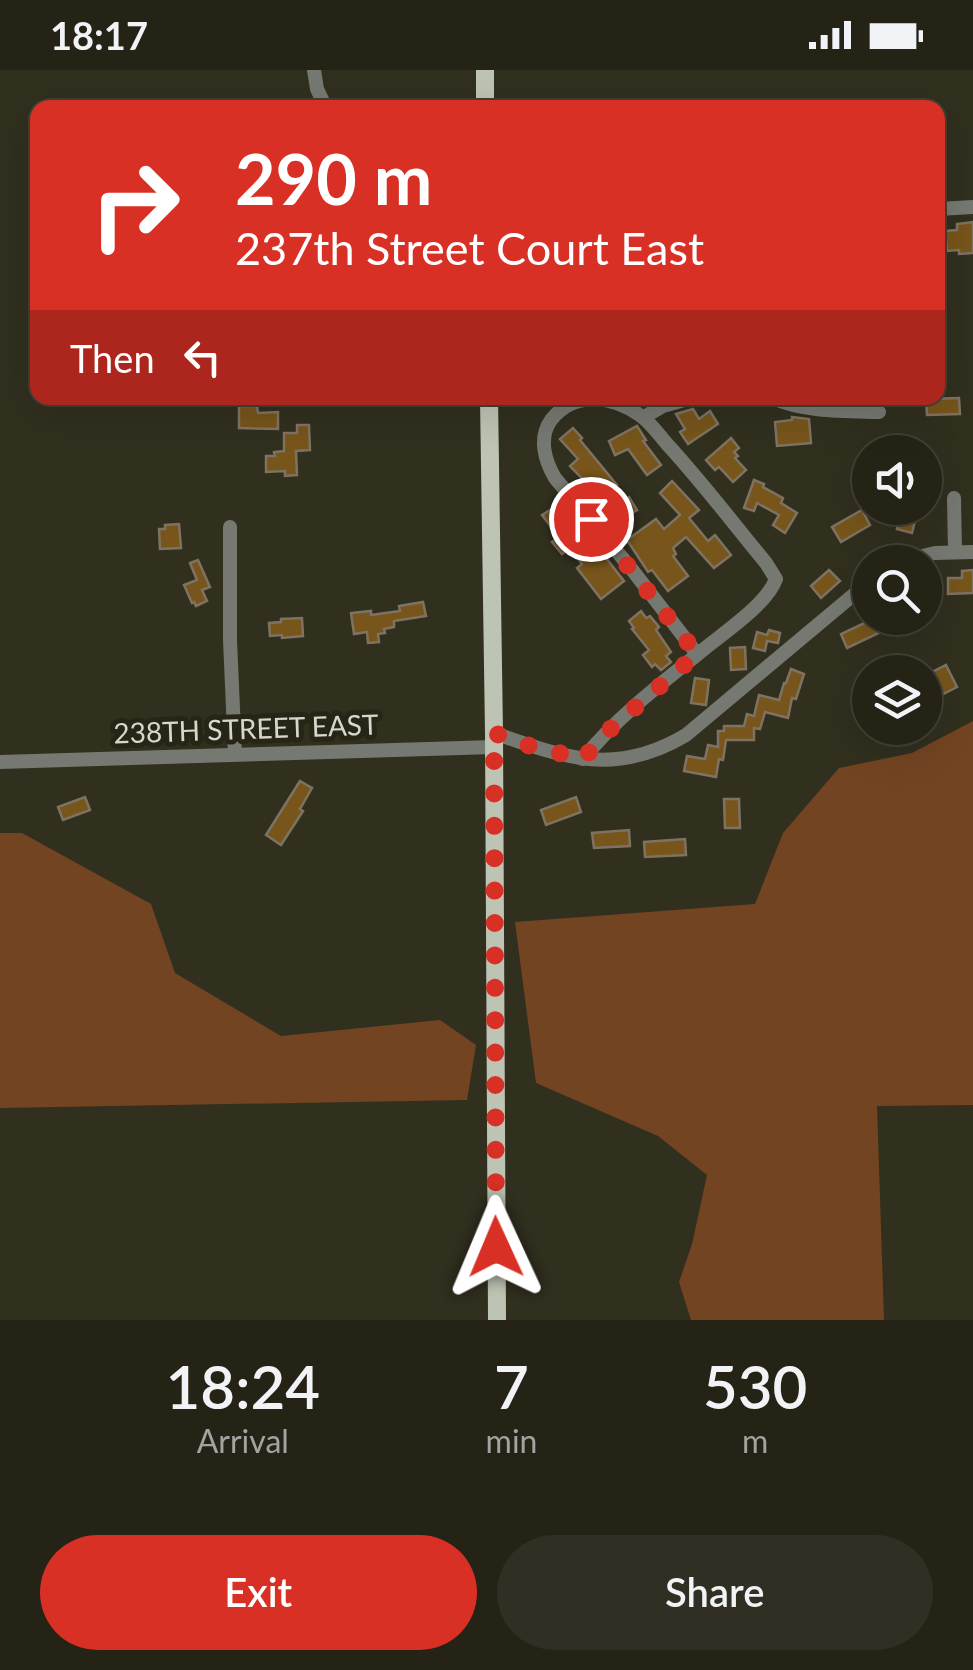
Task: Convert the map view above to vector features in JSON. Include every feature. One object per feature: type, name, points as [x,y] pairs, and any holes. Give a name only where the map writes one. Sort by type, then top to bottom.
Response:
[{"type":"main road","points":[[484,70],[485,100]]},
{"type":"main road","points":[[489,405],[497,1320]]},
{"type":"street","points":[[314,70],[322,100]]},
{"type":"street","points":[[945,209],[973,207]]},
{"type":"street","points":[[570,405],[548,424],[546,463],[697,654]]},
{"type":"street","points":[[583,759],[608,731],[751,610],[776,579],[685,464],[644,418],[623,405]]},
{"type":"street","points":[[644,418],[666,405]]},
{"type":"street","points":[[797,405],[879,412]]},
{"type":"street","points":[[954,498],[955,551]]},
{"type":"street","points":[[230,527],[235,754]]},
{"type":"street","points":[[942,552],[973,552]]},
{"type":"street","name":"238TH STREET EAST","points":[[0,762],[494,740],[583,759],[631,758],[668,746],[686,734],[852,596]]},
{"type":"shaded area","points":[[973,721],[973,1105],[877,1106],[884,1320],[691,1320],[679,1282],[707,1175],[658,1136],[536,1083],[515,922],[755,904],[783,833],[839,768],[912,753],[927,745],[942,745],[942,737]]},
{"type":"shaded area","points":[[0,833],[22,833],[151,904],[175,973],[281,1036],[440,1020],[476,1045],[467,1100],[0,1108]]},
{"type":"building","points":[[973,222],[973,253],[947,251],[945,231]]},
{"type":"building","points":[[945,398],[959,398],[960,414],[927,415],[926,405],[945,405]]},
{"type":"building","points":[[239,406],[257,406],[258,413],[278,412],[278,429],[239,428]]},
{"type":"building","points":[[693,409],[699,419],[710,411],[718,424],[688,444],[676,414]]},
{"type":"building","points":[[792,417],[809,419],[811,443],[777,446],[775,422]]},
{"type":"building","points":[[297,425],[309,425],[310,450],[296,451],[297,475],[266,472],[266,456],[284,451],[284,433],[297,433]]},
{"type":"building","points":[[637,426],[661,465],[647,475],[628,449],[615,455],[609,441]]},
{"type":"building","points":[[573,428],[625,500],[629,497],[637,510],[616,522],[601,498],[570,466],[578,459],[560,439]]},
{"type":"building","points":[[731,438],[739,448],[734,452],[738,456],[735,458],[746,470],[733,482],[706,460]]},
{"type":"building","points":[[754,480],[783,498],[781,503],[797,513],[785,533],[773,525],[779,515],[757,503],[754,511],[744,508]]},
{"type":"building","points":[[672,481],[699,510],[689,518],[708,541],[715,535],[731,555],[714,568],[686,537],[673,548],[673,556],[688,576],[668,591],[652,570],[648,572],[627,540],[656,519],[664,529],[680,515],[660,493]]},
{"type":"building","points":[[558,505],[595,553],[599,549],[624,581],[601,599],[577,568],[582,564],[570,548],[562,554],[552,542],[559,537],[542,515]]},
{"type":"building","points":[[852,516],[852,525],[870,525],[841,542],[832,527]]},
{"type":"building","points":[[179,524],[181,548],[160,549],[159,529]]},
{"type":"building","points":[[898,525],[914,525],[912,533],[897,529]]},
{"type":"building","points":[[198,560],[210,587],[202,590],[207,601],[196,606],[184,585],[197,580],[190,563]]},
{"type":"building","points":[[829,570],[840,581],[821,598],[811,586]]},
{"type":"building","points":[[973,570],[973,593],[948,594],[948,578],[962,578],[962,571]]},
{"type":"building","points":[[423,602],[426,616],[394,621],[394,627],[378,634],[379,642],[368,643],[367,632],[354,634],[351,613],[400,611],[399,606]]},
{"type":"building","points":[[641,611],[659,627],[656,630],[671,652],[666,656],[671,662],[661,670],[655,664],[652,667],[643,655],[649,650],[629,621]]},
{"type":"building","points":[[302,618],[303,636],[270,636],[269,623]]},
{"type":"building","points":[[852,629],[852,635],[875,635],[847,648],[841,634]]},
{"type":"building","points":[[769,630],[780,633],[778,643],[767,641],[765,651],[753,648],[757,632],[767,635]]},
{"type":"building","points":[[745,647],[746,669],[731,670],[730,648]]},
{"type":"building","points":[[946,665],[957,687],[943,694],[942,692],[942,667]]},
{"type":"building","points":[[791,669],[804,674],[796,699],[792,698],[788,718],[765,712],[760,729],[754,728],[754,740],[726,740],[716,777],[684,771],[687,756],[705,759],[708,745],[718,747],[718,731],[724,731],[724,726],[744,726],[747,714],[754,716],[759,695],[779,700]]},
{"type":"building","points":[[695,678],[709,680],[706,705],[691,703]]},
{"type":"building","points":[[300,781],[312,788],[300,809],[303,811],[281,845],[266,835]]},
{"type":"building","points":[[85,797],[90,810],[63,820],[58,807]]},
{"type":"building","points":[[576,797],[581,812],[546,825],[541,810]]},
{"type":"building","points":[[724,799],[739,799],[740,828],[725,828]]},
{"type":"building","points":[[629,830],[630,846],[594,848],[592,833]]},
{"type":"building","points":[[685,839],[686,855],[645,857],[644,842]]},
{"type":"route","points":[[496,1247],[494,733],[583,759],[608,731],[697,654],[591,519]]}]
